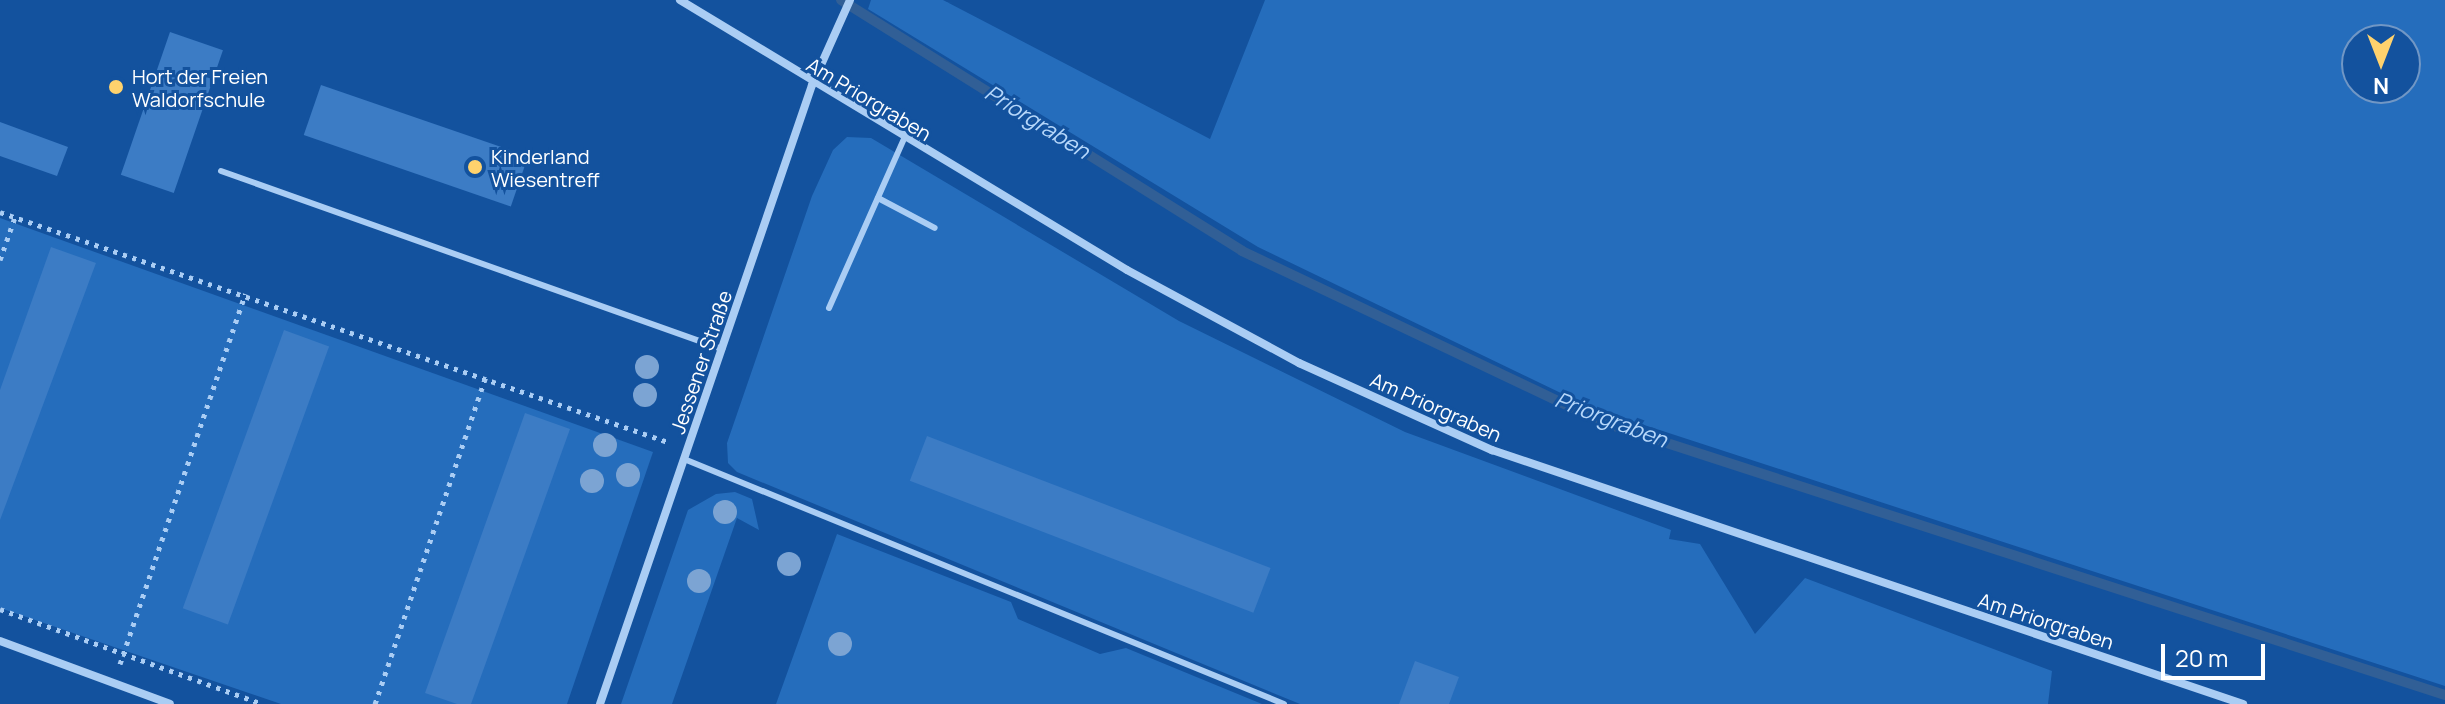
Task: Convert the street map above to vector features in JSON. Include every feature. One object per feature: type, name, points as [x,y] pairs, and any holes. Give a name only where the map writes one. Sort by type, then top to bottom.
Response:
[{"type":"street","name":"Am Priorgraben","points":[[680,0],[812,85],[904,139],[1299,363],[1492,450],[2243,704]]},
{"type":"street","name":"Jessener Straße","points":[[600,704],[812,85],[850,0]]},
{"type":"street","points":[[0,641],[170,704]]},
{"type":"lane","points":[[829,308],[904,139]]},
{"type":"lane","points":[[221,171],[722,349]]},
{"type":"lane","points":[[878,198],[935,228]]},
{"type":"lane","points":[[684,459],[1284,704]]},
{"type":"lane","points":[[776,509],[779,498]]},
{"type":"path","points":[[0,212],[486,377],[687,449]]},
{"type":"path","points":[[0,260],[15,217]]},
{"type":"path","points":[[112,683],[245,294]]},
{"type":"path","points":[[375,704],[486,377]]},
{"type":"path","points":[[0,609],[262,704]]},
{"type":"shaded area","points":[[871,0],[943,0],[1210,139],[1265,0],[2445,0],[2445,686],[1592,408],[1258,247],[868,9]]},
{"type":"shaded area","points":[[847,137],[871,138],[1179,321],[1405,432],[1671,530],[1669,539],[1700,544],[1755,634],[1805,578],[2052,671],[2048,704],[1300,704],[737,472],[728,463],[727,443],[812,196],[833,150]]},
{"type":"shaded area","points":[[0,218],[653,452],[567,704],[281,704],[0,608]]},
{"type":"shaded area","points":[[735,492],[752,499],[759,530],[737,518],[672,704],[621,704],[688,510],[716,494]]},
{"type":"shaded area","points":[[837,534],[1011,602],[1018,619],[1100,654],[1126,648],[1262,704],[776,704]]},
{"type":"building","name":"Hort der Freien Waldorfschule","points":[[170,32],[223,50],[174,193],[121,175]]},
{"type":"building","name":"Kinderland Wiesentreff","points":[[321,85],[528,156],[511,206],[304,135]]},
{"type":"building","points":[[0,122],[68,147],[57,176],[0,156]]},
{"type":"building","points":[[51,247],[96,263],[0,520],[0,390]]},
{"type":"building","points":[[284,330],[329,346],[228,625],[183,608]]},
{"type":"building","points":[[525,413],[570,429],[471,704],[457,704],[425,693]]},
{"type":"building","points":[[927,436],[1271,568],[1253,613],[910,481]]},
{"type":"building","points":[[1415,661],[1459,677],[1449,704],[1399,704]]},
{"type":"waterway","name":"Priorgraben","points":[[841,0],[1242,251],[1602,422],[2445,695]]},
{"type":"place","name":"Hort der Freien Waldorfschule","points":[[116,87]]},
{"type":"place","name":"Kinderland Wiesentreff","points":[[475,167]]}]
